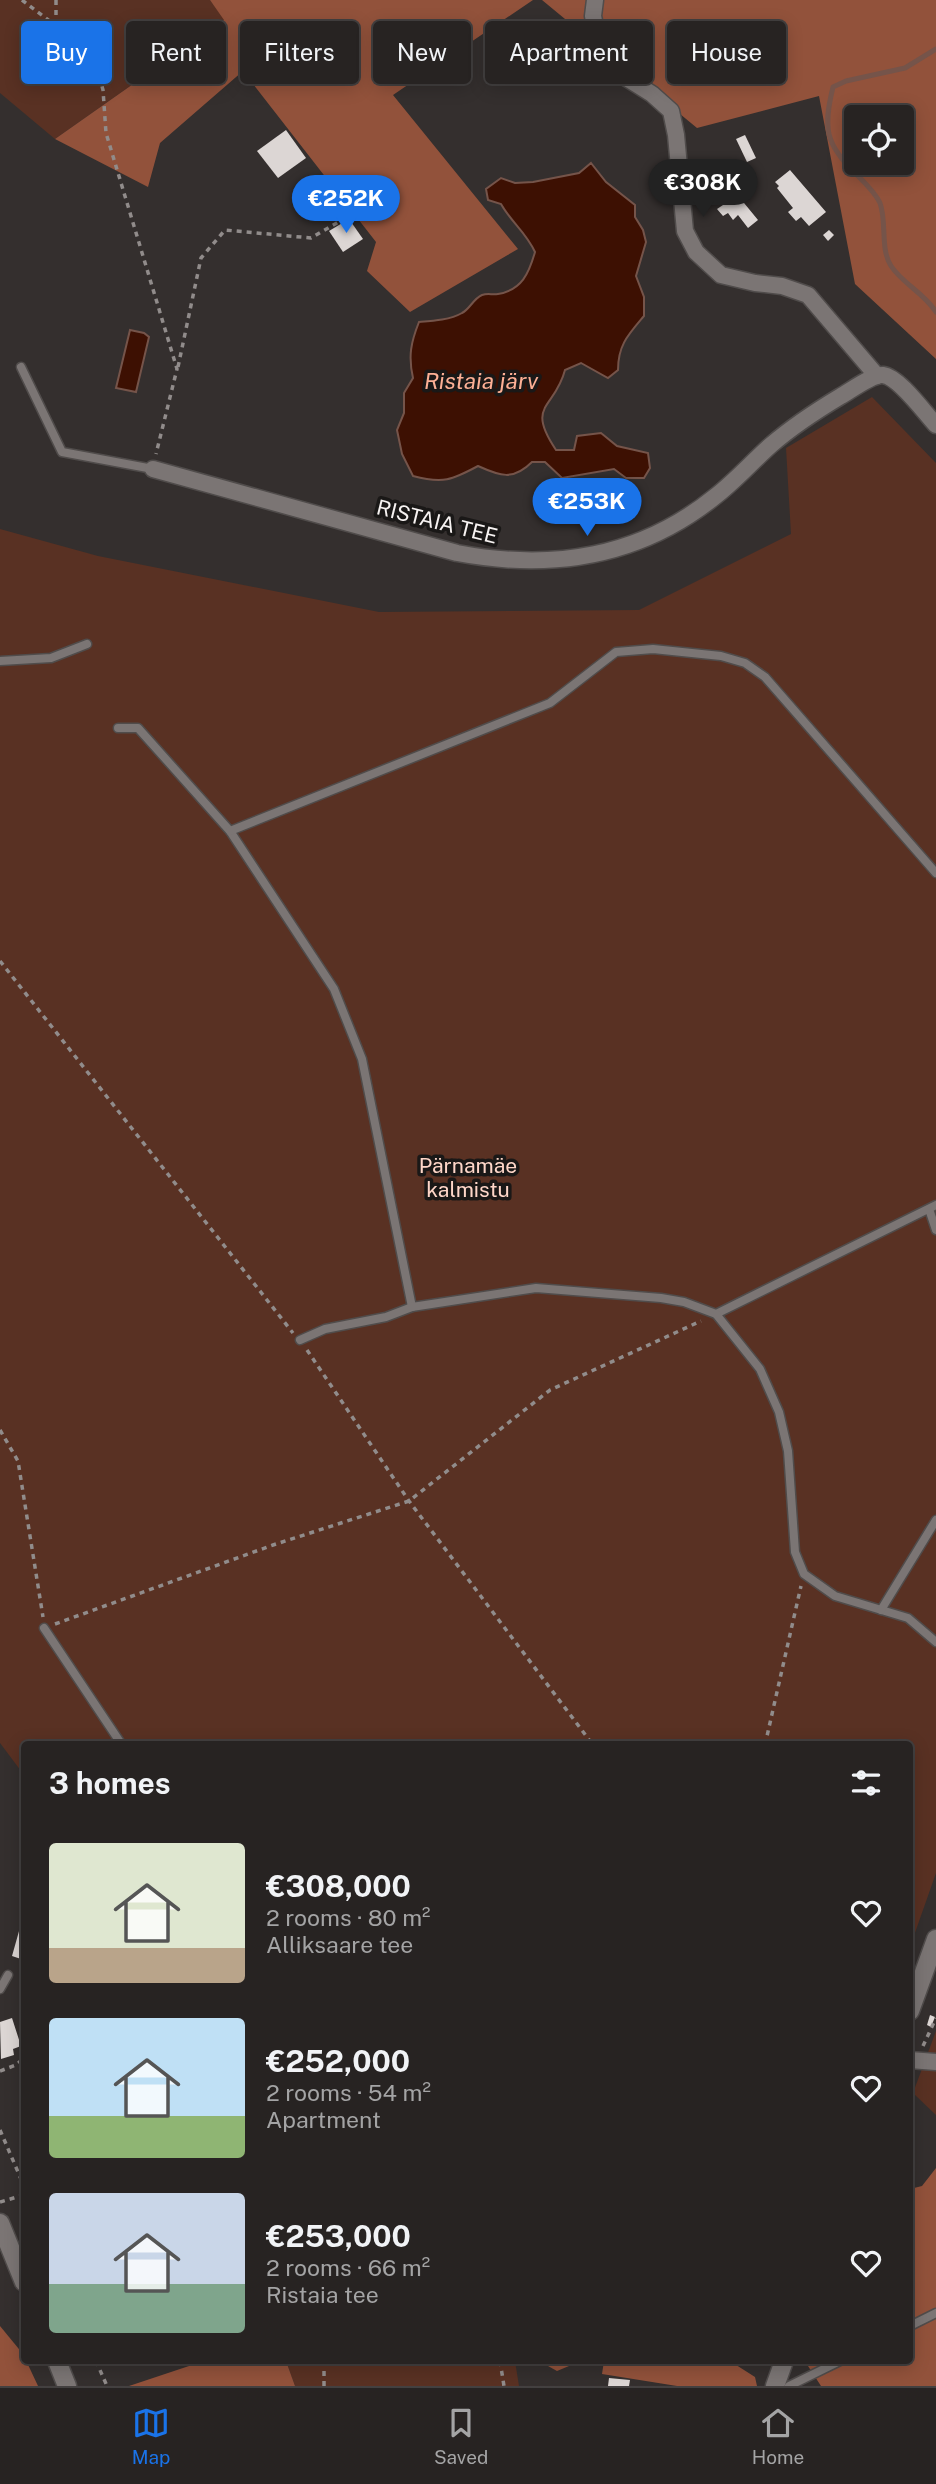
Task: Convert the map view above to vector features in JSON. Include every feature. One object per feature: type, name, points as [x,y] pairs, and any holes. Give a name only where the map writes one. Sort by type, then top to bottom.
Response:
[{"type":"main road","points":[[913,2003],[936,1939]]},
{"type":"main road","points":[[0,2223],[21,2275]]},
{"type":"main road","points":[[58,2364],[67,2386]]},
{"type":"main road","points":[[775,2386],[783,2364]]},
{"type":"street","points":[[595,0],[593,16],[600,50],[620,74],[652,94],[671,111],[676,135],[685,231],[696,252],[721,275],[736,280],[782,286],[808,295],[877,376],[893,378],[936,425]]},
{"type":"street","name":"RISTAIA TEE","points":[[153,469],[457,553],[506,560],[552,561],[615,549],[669,528],[716,496],[771,445],[812,413],[877,376]]},
{"type":"street","points":[[913,2060],[936,2062]]},
{"type":"lane","points":[[22,367],[61,452],[153,469]]},
{"type":"lane","points":[[0,661],[51,658],[87,644]]},
{"type":"lane","points":[[230,831],[550,703],[616,652],[653,649],[721,656],[745,663],[765,677],[936,873]]},
{"type":"lane","points":[[118,728],[138,728],[230,831],[334,989],[362,1059],[412,1307]]},
{"type":"lane","points":[[716,1314],[933,1207],[936,1230]]},
{"type":"lane","points":[[300,1340],[325,1329],[386,1317],[412,1307],[536,1288],[661,1298],[684,1302],[716,1314],[760,1369],[779,1412],[788,1451],[795,1552],[804,1574],[835,1596],[908,1618],[936,1642]]},
{"type":"lane","points":[[881,1610],[936,1520]]},
{"type":"lane","points":[[44,1628],[118,1741]]},
{"type":"lane","points":[[0,1989],[8,1975]]},
{"type":"lane","points":[[913,2324],[936,2313]]},
{"type":"lane","points":[[789,2386],[835,2364]]},
{"type":"path","points":[[22,0],[52,21]]},
{"type":"path","points":[[56,0],[56,21]]},
{"type":"path","points":[[101,84],[108,143],[177,369]]},
{"type":"path","points":[[153,469],[201,258],[225,230],[311,238],[340,220]]},
{"type":"path","points":[[0,961],[300,1340],[409,1501],[590,1741]]},
{"type":"path","points":[[0,1430],[18,1461],[44,1628],[273,1545],[409,1501],[550,1390],[716,1314]]},
{"type":"path","points":[[766,1741],[804,1574]]},
{"type":"path","points":[[0,2071],[21,2061]]},
{"type":"path","points":[[0,2130],[21,2179]]},
{"type":"path","points":[[0,2202],[21,2195]]},
{"type":"path","points":[[97,2364],[107,2386]]},
{"type":"path","points":[[324,2364],[324,2386]]},
{"type":"path","points":[[500,2364],[504,2386]]},
{"type":"green space","points":[[0,0],[210,0],[225,19],[126,21],[126,84],[133,84],[55,139],[0,93]]},
{"type":"green space","name":"Pärnamäe kalmistu","points":[[872,397],[936,463],[936,1873],[913,1938],[913,1741],[21,1741],[21,1771],[0,1743],[0,529],[98,556],[379,612],[639,610],[791,534],[786,448]]},
{"type":"green space","points":[[936,2031],[936,2115],[913,2093]]},
{"type":"green space","points":[[287,2364],[515,2364],[519,2386],[295,2386]]},
{"type":"shaded area","points":[[210,0],[533,0],[502,21],[485,21],[485,33],[471,42],[471,21],[373,21],[373,84],[409,84],[393,95],[518,249],[410,312],[367,271],[376,242],[253,84],[359,84],[359,21],[240,21],[240,74],[160,143],[148,187],[55,139],[133,84],[226,84],[224,20]]},
{"type":"shaded area","points":[[542,0],[936,0],[936,359],[855,284],[819,96],[697,128],[644,84],[653,84],[653,21],[567,21]]},
{"type":"shaded area","points":[[936,2168],[936,2386],[821,2386],[809,2364],[913,2364],[913,2188],[922,2186]]},
{"type":"shaded area","points":[[0,2326],[21,2352],[21,2364],[28,2364],[38,2386],[0,2386]]},
{"type":"shaded area","points":[[195,2364],[287,2364],[295,2386],[129,2386]]},
{"type":"shaded area","points":[[544,2364],[574,2364],[557,2371]]},
{"type":"shaded area","points":[[604,2364],[735,2364],[755,2377],[757,2386],[677,2386],[602,2374]]},
{"type":"water","name":"Ristaia järv","points":[[591,163],[606,182],[635,205],[635,217],[646,242],[636,276],[644,297],[644,316],[622,347],[618,370],[608,378],[581,363],[565,370],[545,407],[543,424],[556,450],[574,450],[577,436],[601,433],[617,446],[648,453],[650,468],[644,478],[626,478],[614,469],[562,478],[545,462],[532,462],[519,472],[506,475],[478,466],[447,479],[432,480],[413,476],[402,454],[397,430],[404,413],[404,393],[413,378],[411,349],[419,322],[452,317],[465,311],[482,295],[513,289],[527,273],[535,252],[501,204],[488,200],[486,189],[501,178],[515,183],[533,182],[579,173]]},
{"type":"water","points":[[130,330],[149,337],[136,392],[116,388]]},
{"type":"building","points":[[286,130],[306,158],[278,178],[257,151]]},
{"type":"building","points":[[745,135],[756,158],[747,162],[736,139]]},
{"type":"building","points":[[790,170],[826,212],[809,226],[801,217],[796,221],[788,212],[793,208],[777,188],[779,186],[775,182]]},
{"type":"building","points":[[735,192],[758,220],[748,228],[738,215],[733,220],[728,213],[723,216],[717,209],[723,205],[721,202]]},
{"type":"building","points":[[349,219],[363,239],[343,252],[329,231]]},
{"type":"building","points":[[829,230],[834,235],[828,241],[823,235]]},
{"type":"building","points":[[21,1924],[21,1959],[12,1956]]},
{"type":"building","points":[[930,2015],[935,2017],[931,2027],[927,2025]]},
{"type":"building","points":[[12,2018],[21,2046],[13,2049],[14,2055],[1,2059],[0,2022]]},
{"type":"building","points":[[609,2378],[630,2380],[629,2386],[608,2386]]},
{"type":"waterway","points":[[936,49],[905,68],[846,81],[833,87],[828,114],[832,144],[880,203],[886,252],[891,266],[936,312]]}]
